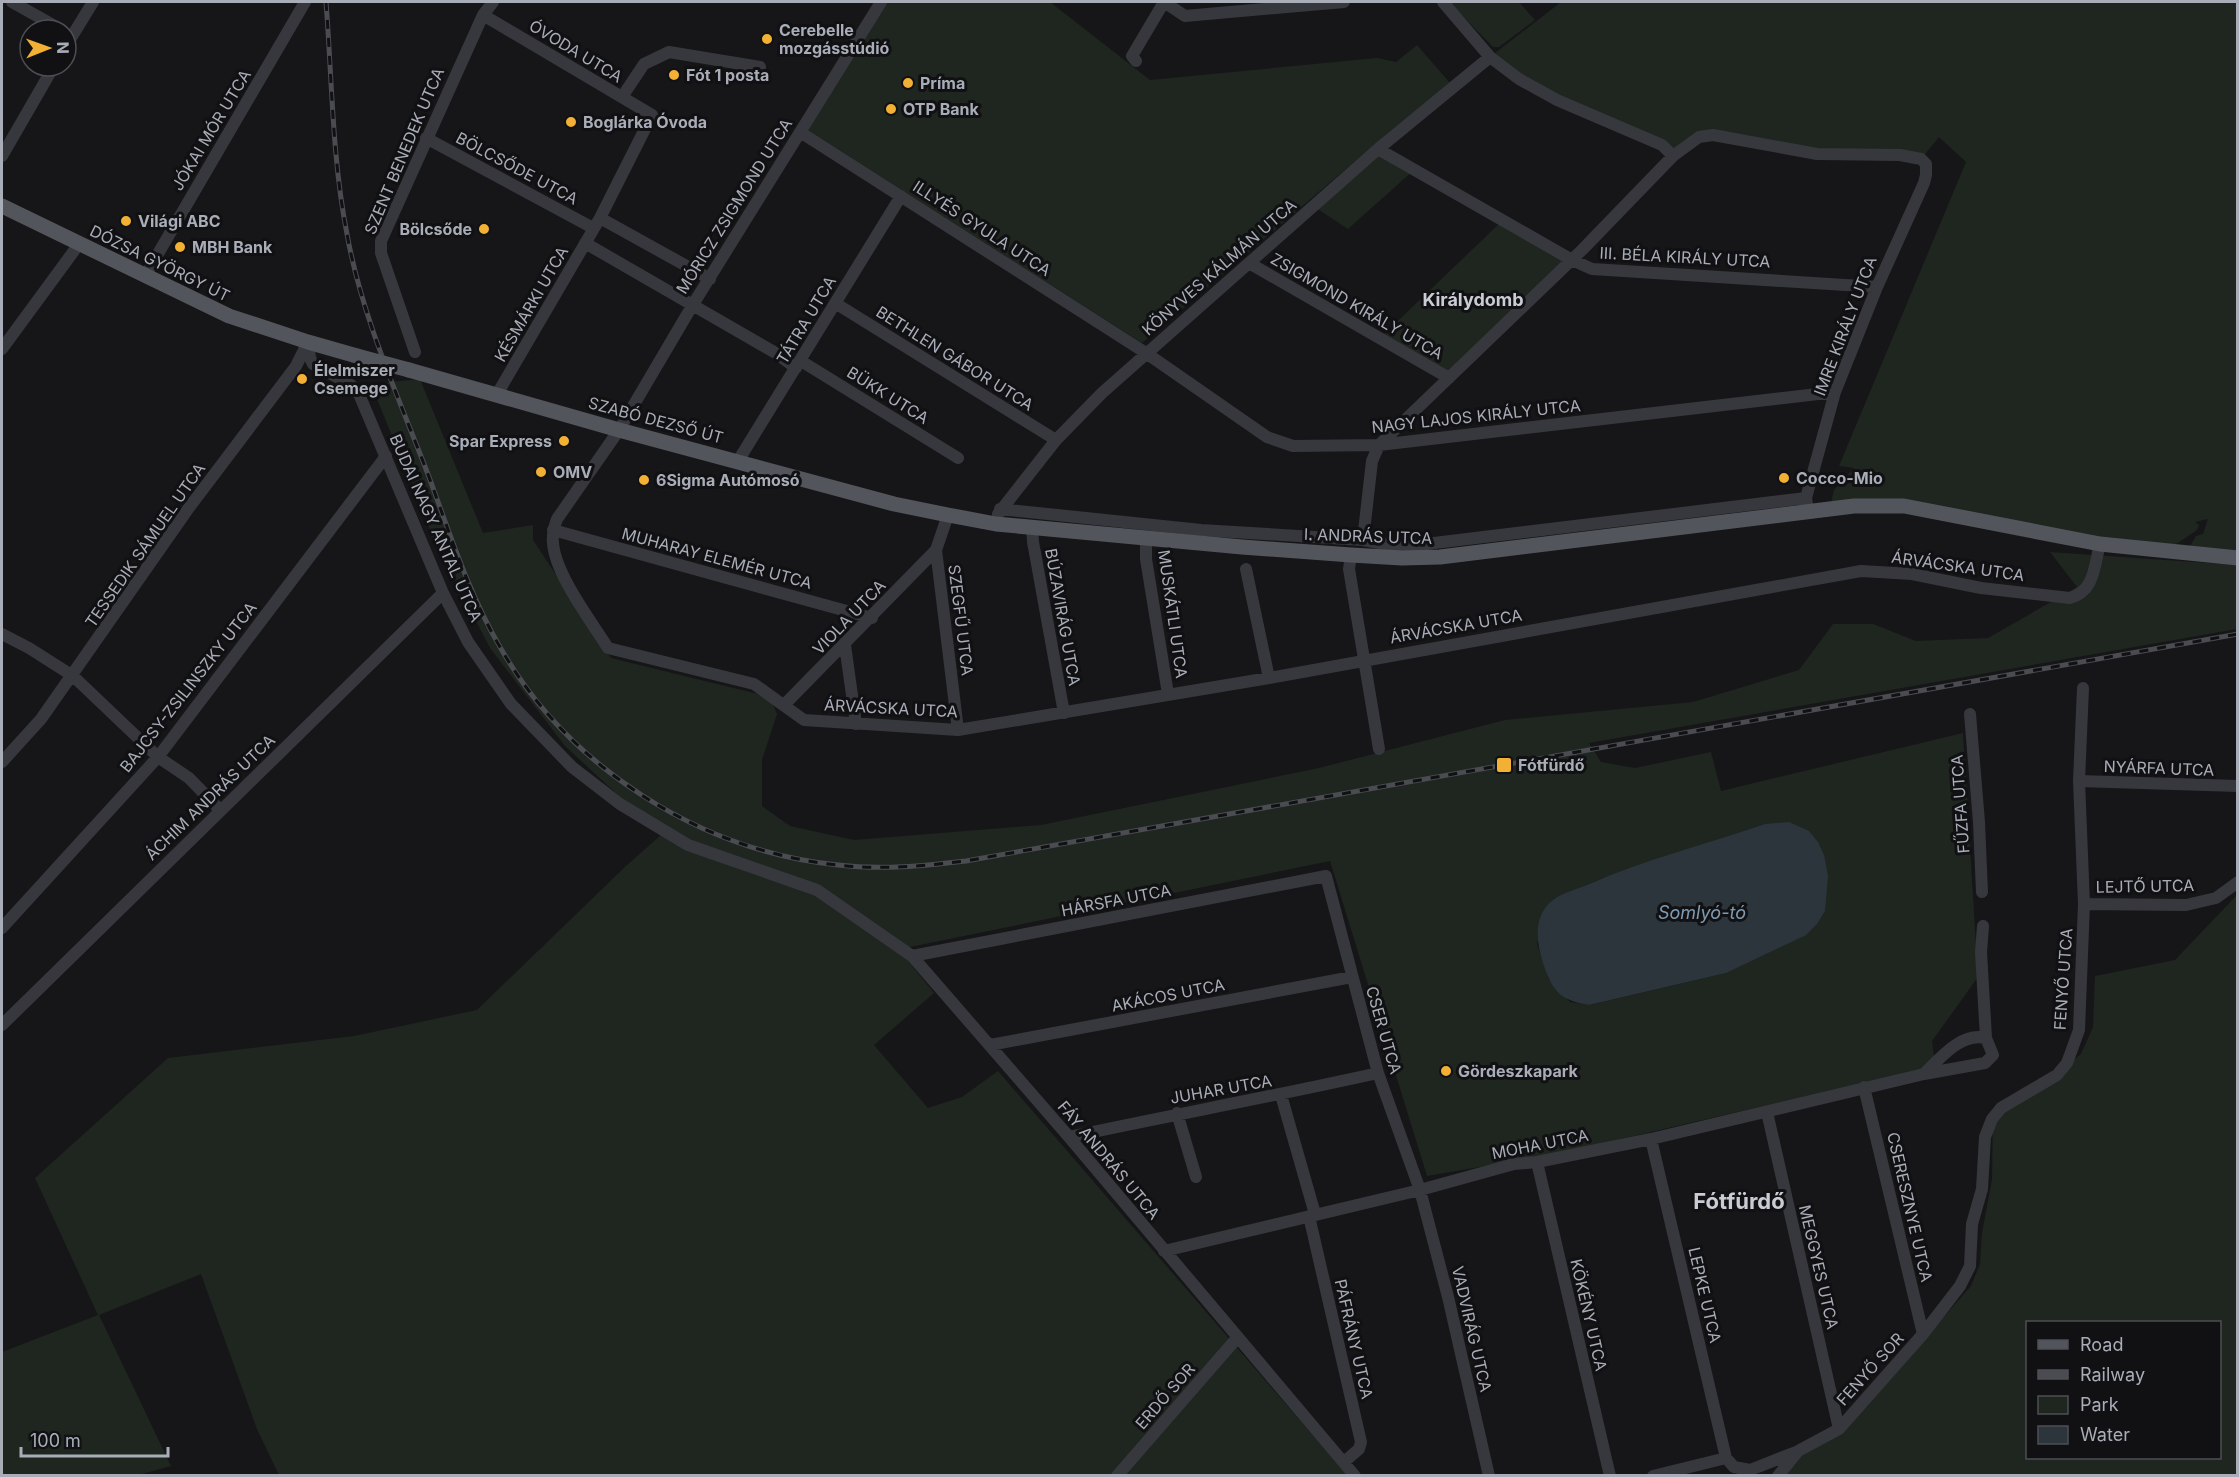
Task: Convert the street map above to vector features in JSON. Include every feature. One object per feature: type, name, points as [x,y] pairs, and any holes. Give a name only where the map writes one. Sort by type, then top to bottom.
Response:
[{"type":"main road","name":"DÓZSA GYÖRGY ÚT","points":[[2,206],[229,316],[308,342]]},
{"type":"main road","name":"SZABÓ DEZSŐ ÚT","points":[[308,342],[496,396],[894,504],[948,515],[998,517]]},
{"type":"main road","points":[[1807,504],[1904,506],[2100,544],[2238,558]]},
{"type":"main road","name":"I. ANDRÁS UTCA","points":[[998,517],[1032,526],[1146,538],[1402,558],[1472,554],[1807,504]]},
{"type":"street","points":[[12,2],[38,18]]},
{"type":"street","points":[[78,22],[93,2]]},
{"type":"street","name":"JÓKAI MÓR UTCA","points":[[144,276],[305,2]]},
{"type":"street","name":"SZENT BENEDEK UTCA","points":[[415,352],[381,253],[381,241],[483,15],[493,2]]},
{"type":"street","name":"MÓRICZ ZSIGMOND UTCA","points":[[553,530],[557,519],[619,430],[692,306],[881,2]]},
{"type":"street","points":[[1136,61],[1132,56],[1164,2],[1185,16],[1344,2]]},
{"type":"street","points":[[1363,540],[1372,461],[1379,445],[1572,260],[1673,156],[1662,145],[1557,100],[1528,85],[1490,57],[1443,2]]},
{"type":"street","name":"ÓVODA UTCA","points":[[483,15],[652,115]]},
{"type":"street","name":"ÓVODA UTCA","points":[[622,97],[644,64],[669,52],[760,67]]},
{"type":"street","name":"KÖNYVES KÁLMÁN UTCA","points":[[998,517],[1056,440],[1102,393],[1378,149],[1490,57]]},
{"type":"street","points":[[2,156],[47,78]]},
{"type":"street","name":"KÉSMÁRKI UTCA","points":[[496,396],[597,223],[652,115]]},
{"type":"street","name":"ILLYÉS GYULA UTCA","points":[[800,132],[1146,352]]},
{"type":"street","name":"IMRE KIRÁLY UTCA","points":[[1673,156],[1699,137],[1713,135],[1817,154],[1891,154],[1921,159],[1926,164],[1924,183],[1876,287],[1835,392],[1807,504]]},
{"type":"street","name":"BÖLCSŐDE UTCA","points":[[426,138],[597,223]]},
{"type":"street","name":"III. BÉLA KIRÁLY UTCA","points":[[1378,149],[1572,260],[1592,269],[1876,287]]},
{"type":"street","name":"TÁTRA UTCA","points":[[738,461],[901,196]]},
{"type":"street","points":[[597,223],[710,279]]},
{"type":"street","name":"BÜKK UTCA","points":[[585,243],[692,306],[799,364],[958,458]]},
{"type":"street","points":[[2,350],[79,244]]},
{"type":"street","name":"ZSIGMOND KIRÁLY UTCA","points":[[1249,263],[1449,378]]},
{"type":"street","name":"BETHLEN GÁBOR UTCA","points":[[835,303],[1056,440]]},
{"type":"street","name":"BUDAI NAGY ANTAL UTCA","points":[[308,342],[313,364],[351,386],[359,394],[443,593],[468,642],[511,704],[572,767],[620,804],[688,845],[817,890]]},
{"type":"street","name":"TESSEDIK SÁMUEL UTCA","points":[[2,762],[41,719],[189,509],[296,366],[308,342]]},
{"type":"street","name":"NAGY LAJOS KIRÁLY UTCA","points":[[1146,352],[1267,437],[1293,446],[1379,445],[1835,392]]},
{"type":"street","name":"BAJCSY-ZSILINSZKY UTCA","points":[[2,928],[158,757],[386,456]]},
{"type":"street","name":"I. ANDRÁS UTCA","points":[[998,517],[1363,540],[1401,547],[1807,504]]},
{"type":"street","name":"SZEGFŰ UTCA","points":[[948,515],[936,550],[958,730]]},
{"type":"street","name":"BÚZAVIRÁG UTCA","points":[[1032,526],[1064,713]]},
{"type":"street","name":"MUHARAY ELEMÉR UTCA","points":[[553,530],[872,618]]},
{"type":"street","name":"ÁRVÁCSKA UTCA","points":[[553,530],[553,544],[559,569],[608,648],[754,684],[804,720],[958,730],[1269,678],[1861,571],[1912,574],[1981,588],[2070,598],[2080,595],[2089,587],[2100,544]]},
{"type":"street","name":"MUSKÁTLI UTCA","points":[[1146,538],[1146,559],[1168,694]]},
{"type":"street","name":"VIOLA UTCA","points":[[784,705],[872,618],[936,550]]},
{"type":"street","points":[[1351,555],[1349,569],[1379,749]]},
{"type":"street","points":[[1246,569],[1269,678]]},
{"type":"street","name":"ÁCHIM ANDRÁS UTCA","points":[[2,1025],[443,593]]},
{"type":"street","points":[[2,634],[72,675],[158,757],[189,778],[220,810]]},
{"type":"street","points":[[845,645],[856,724]]},
{"type":"street","name":"FENYŐ UTCA","points":[[1970,1266],[1972,1224],[1982,1189],[1984,1137],[1992,1119],[2001,1108],[2057,1075],[2067,1063],[2079,1030],[2084,904],[2079,781],[2083,688]]},
{"type":"street","name":"FŰZFA UTCA","points":[[1970,714],[1982,892]]},
{"type":"street","name":"NYÁRFA UTCA","points":[[2079,781],[2238,786]]},
{"type":"street","name":"HÁRSFA UTCA","points":[[912,956],[1326,876]]},
{"type":"street","name":"CSER UTCA","points":[[1326,876],[1378,1073],[1420,1190]]},
{"type":"street","name":"LEJTŐ UTCA","points":[[2084,904],[2186,905],[2216,898],[2238,882]]},
{"type":"street","name":"FÁY ANDRÁS UTCA","points":[[817,890],[912,956],[1069,1137],[1355,1476]]},
{"type":"street","points":[[1924,1074],[1947,1050],[1976,1036],[1986,1038],[1981,952],[1983,926]]},
{"type":"street","name":"AKÁCOS UTCA","points":[[990,1045],[1352,977]]},
{"type":"street","name":"MOHA UTCA","points":[[1164,1251],[1420,1190],[1514,1164],[1537,1162],[1651,1139],[1864,1087],[1985,1063],[1993,1054],[1986,1038]]},
{"type":"street","name":"JUHAR UTCA","points":[[1069,1137],[1177,1113],[1281,1095],[1378,1073]]},
{"type":"street","name":"CSERESZNYE UTCA","points":[[1864,1087],[1923,1334]]},
{"type":"street","points":[[1281,1095],[1312,1215]]},
{"type":"street","name":"MEGGYES UTCA","points":[[1767,1112],[1839,1429]]},
{"type":"street","points":[[1177,1113],[1196,1177]]},
{"type":"street","name":"LEPKE UTCA","points":[[1651,1139],[1733,1467]]},
{"type":"street","name":"KÖKÉNY UTCA","points":[[1537,1162],[1610,1476]]},
{"type":"street","name":"VADVIRÁG UTCA","points":[[1420,1190],[1448,1297],[1489,1476]]},
{"type":"street","name":"PÁFRÁNY UTCA","points":[[1312,1215],[1361,1442],[1359,1449],[1344,1462]]},
{"type":"street","name":"FENYŐ SOR","points":[[1778,1476],[1798,1451],[1839,1429],[1923,1334],[1960,1286],[1970,1266]]},
{"type":"street","name":"ERDŐ SOR","points":[[1117,1476],[1237,1338]]},
{"type":"street","points":[[1653,1476],[1733,1467],[1750,1470],[1798,1451]]},
{"type":"green space","points":[[883,2],[1050,2],[1150,80],[1377,58],[1396,62],[1417,45],[1450,83],[1395,127],[1142,343],[808,130]]},
{"type":"green space","points":[[1449,2],[1519,2],[1535,20],[1499,47],[1493,47]]},
{"type":"green space","points":[[1561,2],[2237,2],[2237,554],[2193,550],[2190,546],[2196,536],[2203,534],[2208,519],[2195,522],[2199,525],[2197,530],[2178,543],[2168,546],[2085,537],[1901,503],[1830,507],[1834,490],[1854,468],[1839,466],[1966,162],[1939,137],[1921,159],[1817,154],[1713,135],[1673,156],[1594,117],[1490,57]]},
{"type":"green space","points":[[1378,149],[1414,170],[1348,229],[1313,206]]},
{"type":"green space","points":[[1502,221],[1571,261],[1449,378],[1380,338]]},
{"type":"green space","points":[[420,379],[483,533],[533,525],[533,540],[611,658],[770,697],[777,714],[762,760],[762,806],[790,826],[854,840],[1041,825],[1319,768],[1505,720],[1693,702],[1799,670],[1833,624],[1873,624],[1916,641],[1988,638],[2077,587],[2050,552],[2237,565],[2237,629],[1589,743],[1601,762],[1635,768],[1711,752],[1721,791],[1963,733],[1978,977],[1932,1041],[1935,1066],[1556,1154],[1427,1176],[1330,861],[910,947],[908,961],[934,993],[874,1045],[928,1108],[962,1097],[998,1071],[1347,1475],[279,1475],[257,1429],[201,1274],[99,1315],[171,1466],[138,1475],[2,1476],[2,1352],[98,1315],[35,1178],[168,1058],[354,1036],[477,1010],[661,835],[565,746],[490,648],[434,540],[371,384]],"holes":[[[1765,824],[1800,827],[1818,842],[1726,973],[1590,1005],[1570,1002],[1549,980],[1537,944],[1553,900],[1603,878]]]},
{"type":"green space","points":[[2237,895],[2237,1475],[1784,1476],[1799,1457],[1850,1423],[1971,1286],[1980,1264],[1982,1233],[1992,1179],[1993,1109],[2060,1071],[2081,1054],[2093,1027],[2095,976],[2175,960]]},
{"type":"water","name":"Somlyó-tó","points":[[1789,822],[1809,831],[1818,842],[1824,855],[1828,876],[1825,911],[1806,935],[1726,973],[1589,1005],[1571,1000],[1558,993],[1543,963],[1538,937],[1542,913],[1553,900],[1570,891],[1653,860],[1765,824]]},
{"type":"railway","points":[[326,2],[338,176],[347,234],[362,296],[382,357],[461,564],[489,627],[528,690],[562,730],[600,765],[643,796],[688,822],[737,842],[787,857],[838,865],[902,867],[966,861],[2238,634]]},
{"type":"place","name":"Cerebelle mozgásstúdió","points":[[767,39]]},
{"type":"place","name":"Fót 1 posta","points":[[674,75]]},
{"type":"place","name":"Príma","points":[[908,83]]},
{"type":"place","name":"OTP Bank","points":[[891,109]]},
{"type":"place","name":"Boglárka Óvoda","points":[[571,122]]},
{"type":"place","name":"Világi ABC","points":[[126,221]]},
{"type":"place","name":"Bölcsőde","points":[[484,229]]},
{"type":"place","name":"MBH Bank","points":[[180,247]]},
{"type":"place","name":"Élelmiszer Csemege","points":[[302,379]]},
{"type":"place","name":"Spar Express","points":[[564,441]]},
{"type":"place","name":"OMV","points":[[541,472]]},
{"type":"place","name":"Cocco-Mio","points":[[1784,478]]},
{"type":"place","name":"6Sigma Autómosó","points":[[644,480]]},
{"type":"place","name":"Fótfürdő","points":[[1504,765]]},
{"type":"place","name":"Gördeszkapark","points":[[1446,1071]]},
{"type":"district","name":"Királydomb","points":[[1473,299]]},
{"type":"district","name":"Fótfürdő","points":[[1739,1201]]}]
